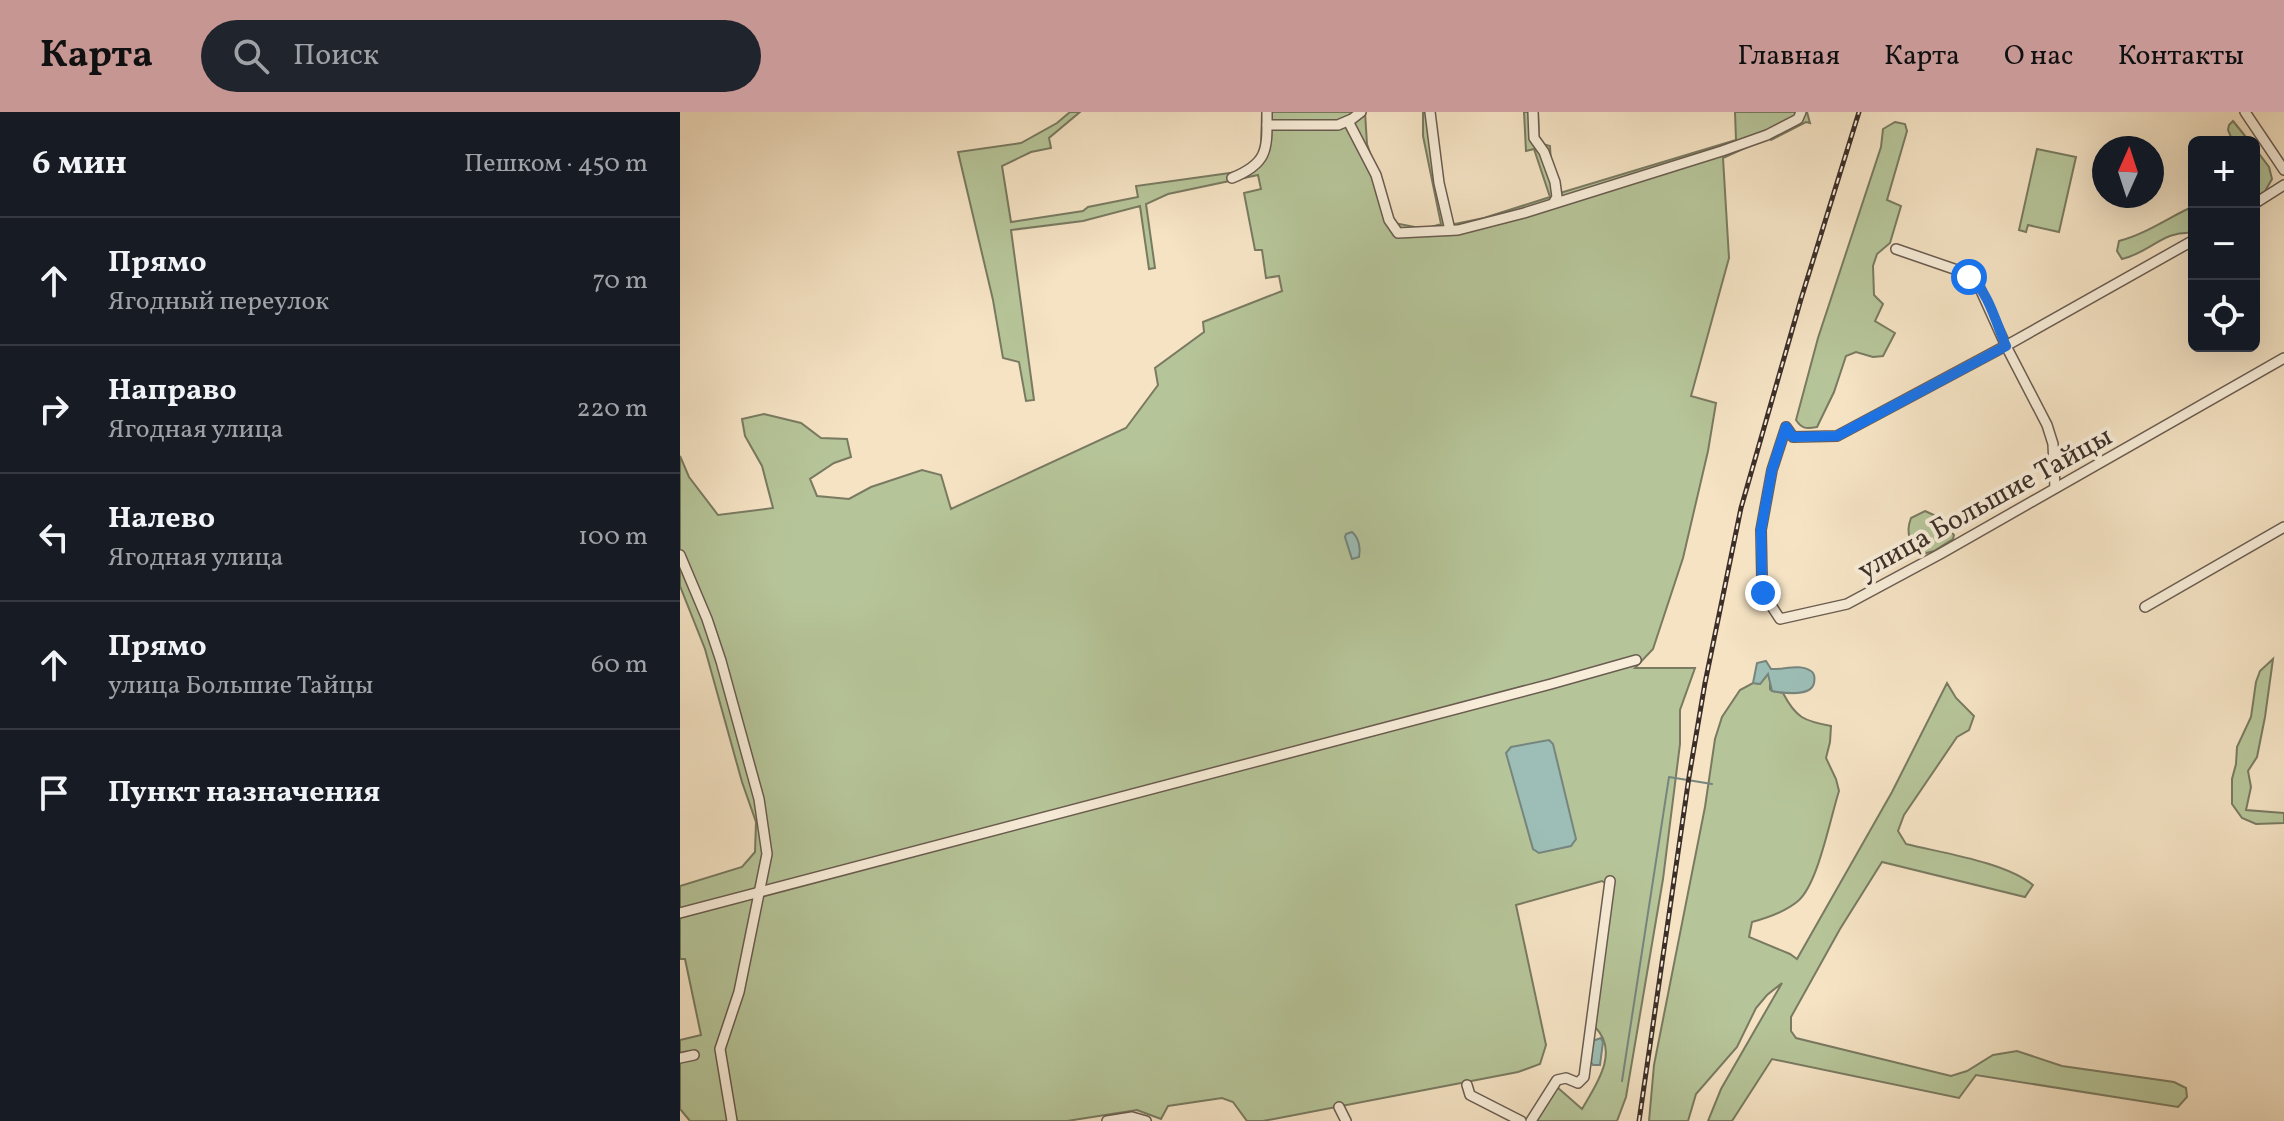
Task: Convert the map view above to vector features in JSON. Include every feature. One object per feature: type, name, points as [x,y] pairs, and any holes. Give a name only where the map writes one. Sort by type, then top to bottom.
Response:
[{"type":"street","points":[[1232,178],[1251,170],[1260,162],[1265,146],[1267,112]]},
{"type":"street","points":[[1267,125],[1338,125],[1361,112]]},
{"type":"street","points":[[1430,112],[1439,183],[1450,230]]},
{"type":"street","points":[[1533,112],[1534,138],[1544,152],[1555,182],[1557,197],[1554,202]]},
{"type":"street","points":[[1348,121],[1376,175],[1389,220],[1398,233],[1450,230],[1524,213],[1756,139],[1798,119],[1801,112]]},
{"type":"street","points":[[2245,112],[2284,170]]},
{"type":"street","points":[[2260,201],[2283,190]]},
{"type":"street","points":[[2006,346],[2188,243]]},
{"type":"street","points":[[1896,249],[1957,270],[1977,282],[2047,425],[2053,444],[2055,488]]},
{"type":"street","name":"улица Большие Тайцы","points":[[2006,346],[1837,436],[1793,437],[1786,427],[1769,482],[1761,530],[1763,593],[1780,619],[1847,604],[2284,358]]},
{"type":"street","points":[[2145,607],[2284,527]]},
{"type":"street","points":[[680,555],[721,661],[759,799],[767,854],[739,992],[720,1049],[732,1121]]},
{"type":"street","points":[[680,913],[1636,660]]},
{"type":"street","points":[[1531,1121],[1559,1078],[1578,1083],[1584,1077],[1610,881]]},
{"type":"street","points":[[680,1058],[694,1055]]},
{"type":"street","points":[[1467,1085],[1470,1095],[1521,1121]]},
{"type":"street","points":[[1339,1107],[1346,1121]]},
{"type":"street","points":[[1107,1121],[1132,1117],[1144,1120]]},
{"type":"green space","points":[[1070,112],[1080,112],[1049,138],[1051,148],[1031,152],[1002,166],[1011,222],[1083,211],[1088,207],[1138,197],[1136,186],[1244,171],[1261,154],[1262,112],[1365,112],[1367,144],[1394,223],[1425,229],[1441,224],[1423,136],[1423,112],[1431,112],[1450,225],[1484,218],[1550,197],[1534,149],[1526,151],[1524,112],[1538,112],[1539,143],[1550,146],[1551,164],[1560,193],[1736,140],[1735,112],[1807,112],[1810,123],[1806,122],[1771,140],[1769,137],[1723,158],[1729,258],[1691,396],[1716,403],[1708,451],[1683,558],[1653,649],[1635,668],[1695,668],[1680,710],[1680,744],[1663,879],[1626,1097],[1617,1121],[1536,1121],[1557,1087],[1582,1109],[1606,1058],[1602,1037],[1595,1027],[1613,888],[1602,881],[1516,905],[1546,1045],[1540,1064],[1518,1072],[1263,1121],[1247,1121],[1233,1102],[1222,1098],[1168,1106],[1161,1119],[1137,1110],[1067,1121],[690,1121],[680,1109],[680,1040],[701,1035],[685,959],[680,959],[680,886],[742,867],[755,852],[756,822],[705,649],[680,586],[680,456],[689,477],[718,515],[773,508],[762,466],[745,436],[742,419],[764,414],[801,423],[821,438],[847,439],[851,457],[834,463],[810,479],[817,496],[849,499],[871,487],[922,470],[941,475],[951,509],[1126,428],[1158,385],[1155,368],[1204,332],[1203,322],[1282,291],[1279,276],[1266,278],[1262,250],[1255,250],[1244,193],[1261,189],[1258,175],[1168,194],[1146,204],[1155,268],[1149,269],[1140,206],[1083,221],[1011,230],[1034,400],[1026,401],[1019,362],[1003,358],[993,300],[958,152],[1021,143]]},
{"type":"green space","points":[[2233,121],[2245,136],[2230,136],[2229,125]]},
{"type":"green space","points":[[1895,122],[1905,124],[1907,131],[1887,200],[1901,206],[1890,243],[1877,254],[1873,266],[1874,295],[1883,304],[1875,321],[1895,333],[1883,356],[1873,357],[1856,352],[1846,356],[1834,392],[1817,427],[1805,428],[1796,420],[1818,338],[1881,147],[1883,129]]},
{"type":"green space","points":[[2037,149],[2076,157],[2059,232],[2028,225],[2026,232],[2019,230]]},
{"type":"green space","points":[[2260,155],[2269,167],[2272,179],[2260,195]]},
{"type":"green space","points":[[2188,209],[2188,233],[2165,238],[2122,259],[2117,251],[2119,241]]},
{"type":"green space","points":[[1925,511],[1936,516],[1941,527],[1954,535],[1953,539],[1934,551],[1923,554],[1912,542],[1909,529],[1911,518]]},
{"type":"green space","points":[[2273,659],[2257,757],[2248,771],[2251,787],[2246,810],[2284,813],[2284,823],[2256,824],[2242,818],[2232,804],[2232,779],[2237,747],[2251,717],[2256,682],[2260,671]]},
{"type":"green space","points":[[1768,674],[1770,689],[1783,693],[1797,713],[1807,720],[1831,726],[1826,758],[1839,791],[1823,850],[1805,893],[1787,908],[1752,922],[1749,937],[1797,959],[1892,792],[1947,683],[1956,698],[1974,716],[1969,730],[1957,737],[1904,815],[1898,831],[1906,844],[1990,864],[2033,885],[2025,897],[1882,862],[1791,1017],[1791,1031],[1796,1038],[1951,1076],[1967,1071],[1993,1055],[2017,1051],[2062,1066],[2174,1082],[2186,1088],[2187,1097],[2178,1107],[1976,1075],[1959,1098],[1772,1059],[1732,1121],[1708,1121],[1721,1089],[1782,983],[1756,1008],[1737,1047],[1696,1094],[1688,1121],[1649,1121],[1654,1065],[1705,807],[1715,739],[1722,717],[1740,690],[1753,683],[1760,684]]},
{"type":"water","points":[[1352,532],[1358,540],[1360,551],[1359,557],[1352,559],[1345,537]]},
{"type":"water","points":[[1766,661],[1771,669],[1797,667],[1811,671],[1814,674],[1812,687],[1796,693],[1772,691],[1768,674],[1760,684],[1753,683],[1757,663]]},
{"type":"water","points":[[1549,740],[1553,744],[1576,839],[1571,846],[1539,853],[1533,849],[1506,753],[1511,747]]},
{"type":"water","points":[[1601,1038],[1600,1065],[1593,1065],[1592,1041]]},
{"type":"waterway","points":[[1622,1081],[1669,777],[1712,784]]},
{"type":"railway","points":[[1639,1121],[1689,777],[1741,508],[1859,112]]},
{"type":"route","points":[[1763,593],[1761,530],[1772,470],[1786,427],[1793,437],[1837,436],[2006,346],[1983,291],[1969,277]]}]
